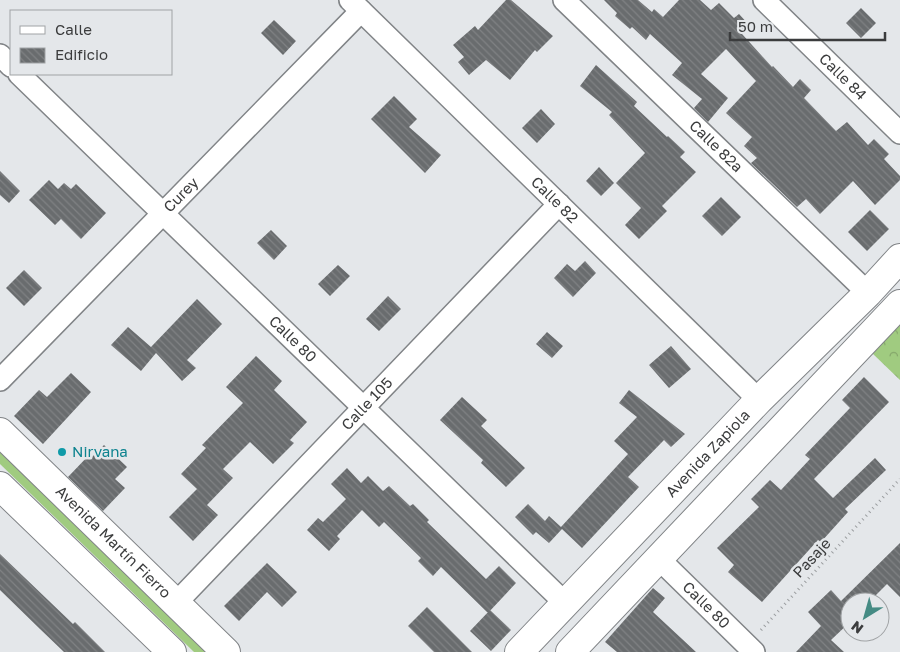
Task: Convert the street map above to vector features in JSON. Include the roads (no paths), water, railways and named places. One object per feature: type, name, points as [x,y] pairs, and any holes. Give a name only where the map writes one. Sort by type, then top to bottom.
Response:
[{"type":"main road","name":"Avenida Zapiola","points":[[520,652],[759,400],[868,293],[900,258]]},
{"type":"main road","points":[[570,652],[900,304]]},
{"type":"main road","name":"Avenida Martín Fierro","points":[[0,432],[226,652]]},
{"type":"main road","points":[[0,486],[172,652]]},
{"type":"street","name":"Calle 82a","points":[[564,0],[868,293]]},
{"type":"street","name":"Calle 84","points":[[764,0],[900,132]]},
{"type":"street","name":"Calle 82","points":[[356,6],[759,400]]},
{"type":"street","name":"Curey","points":[[0,380],[163,213],[356,6]]},
{"type":"street","points":[[0,55],[10,65]]},
{"type":"street","name":"Calle 80","points":[[20,75],[566,604]]},
{"type":"street","name":"Calle 105","points":[[176,603],[559,204]]},
{"type":"street","name":"Calle 80","points":[[659,559],[750,648]]},
{"type":"place","name":"Nirvana","points":[[62,452]]}]
